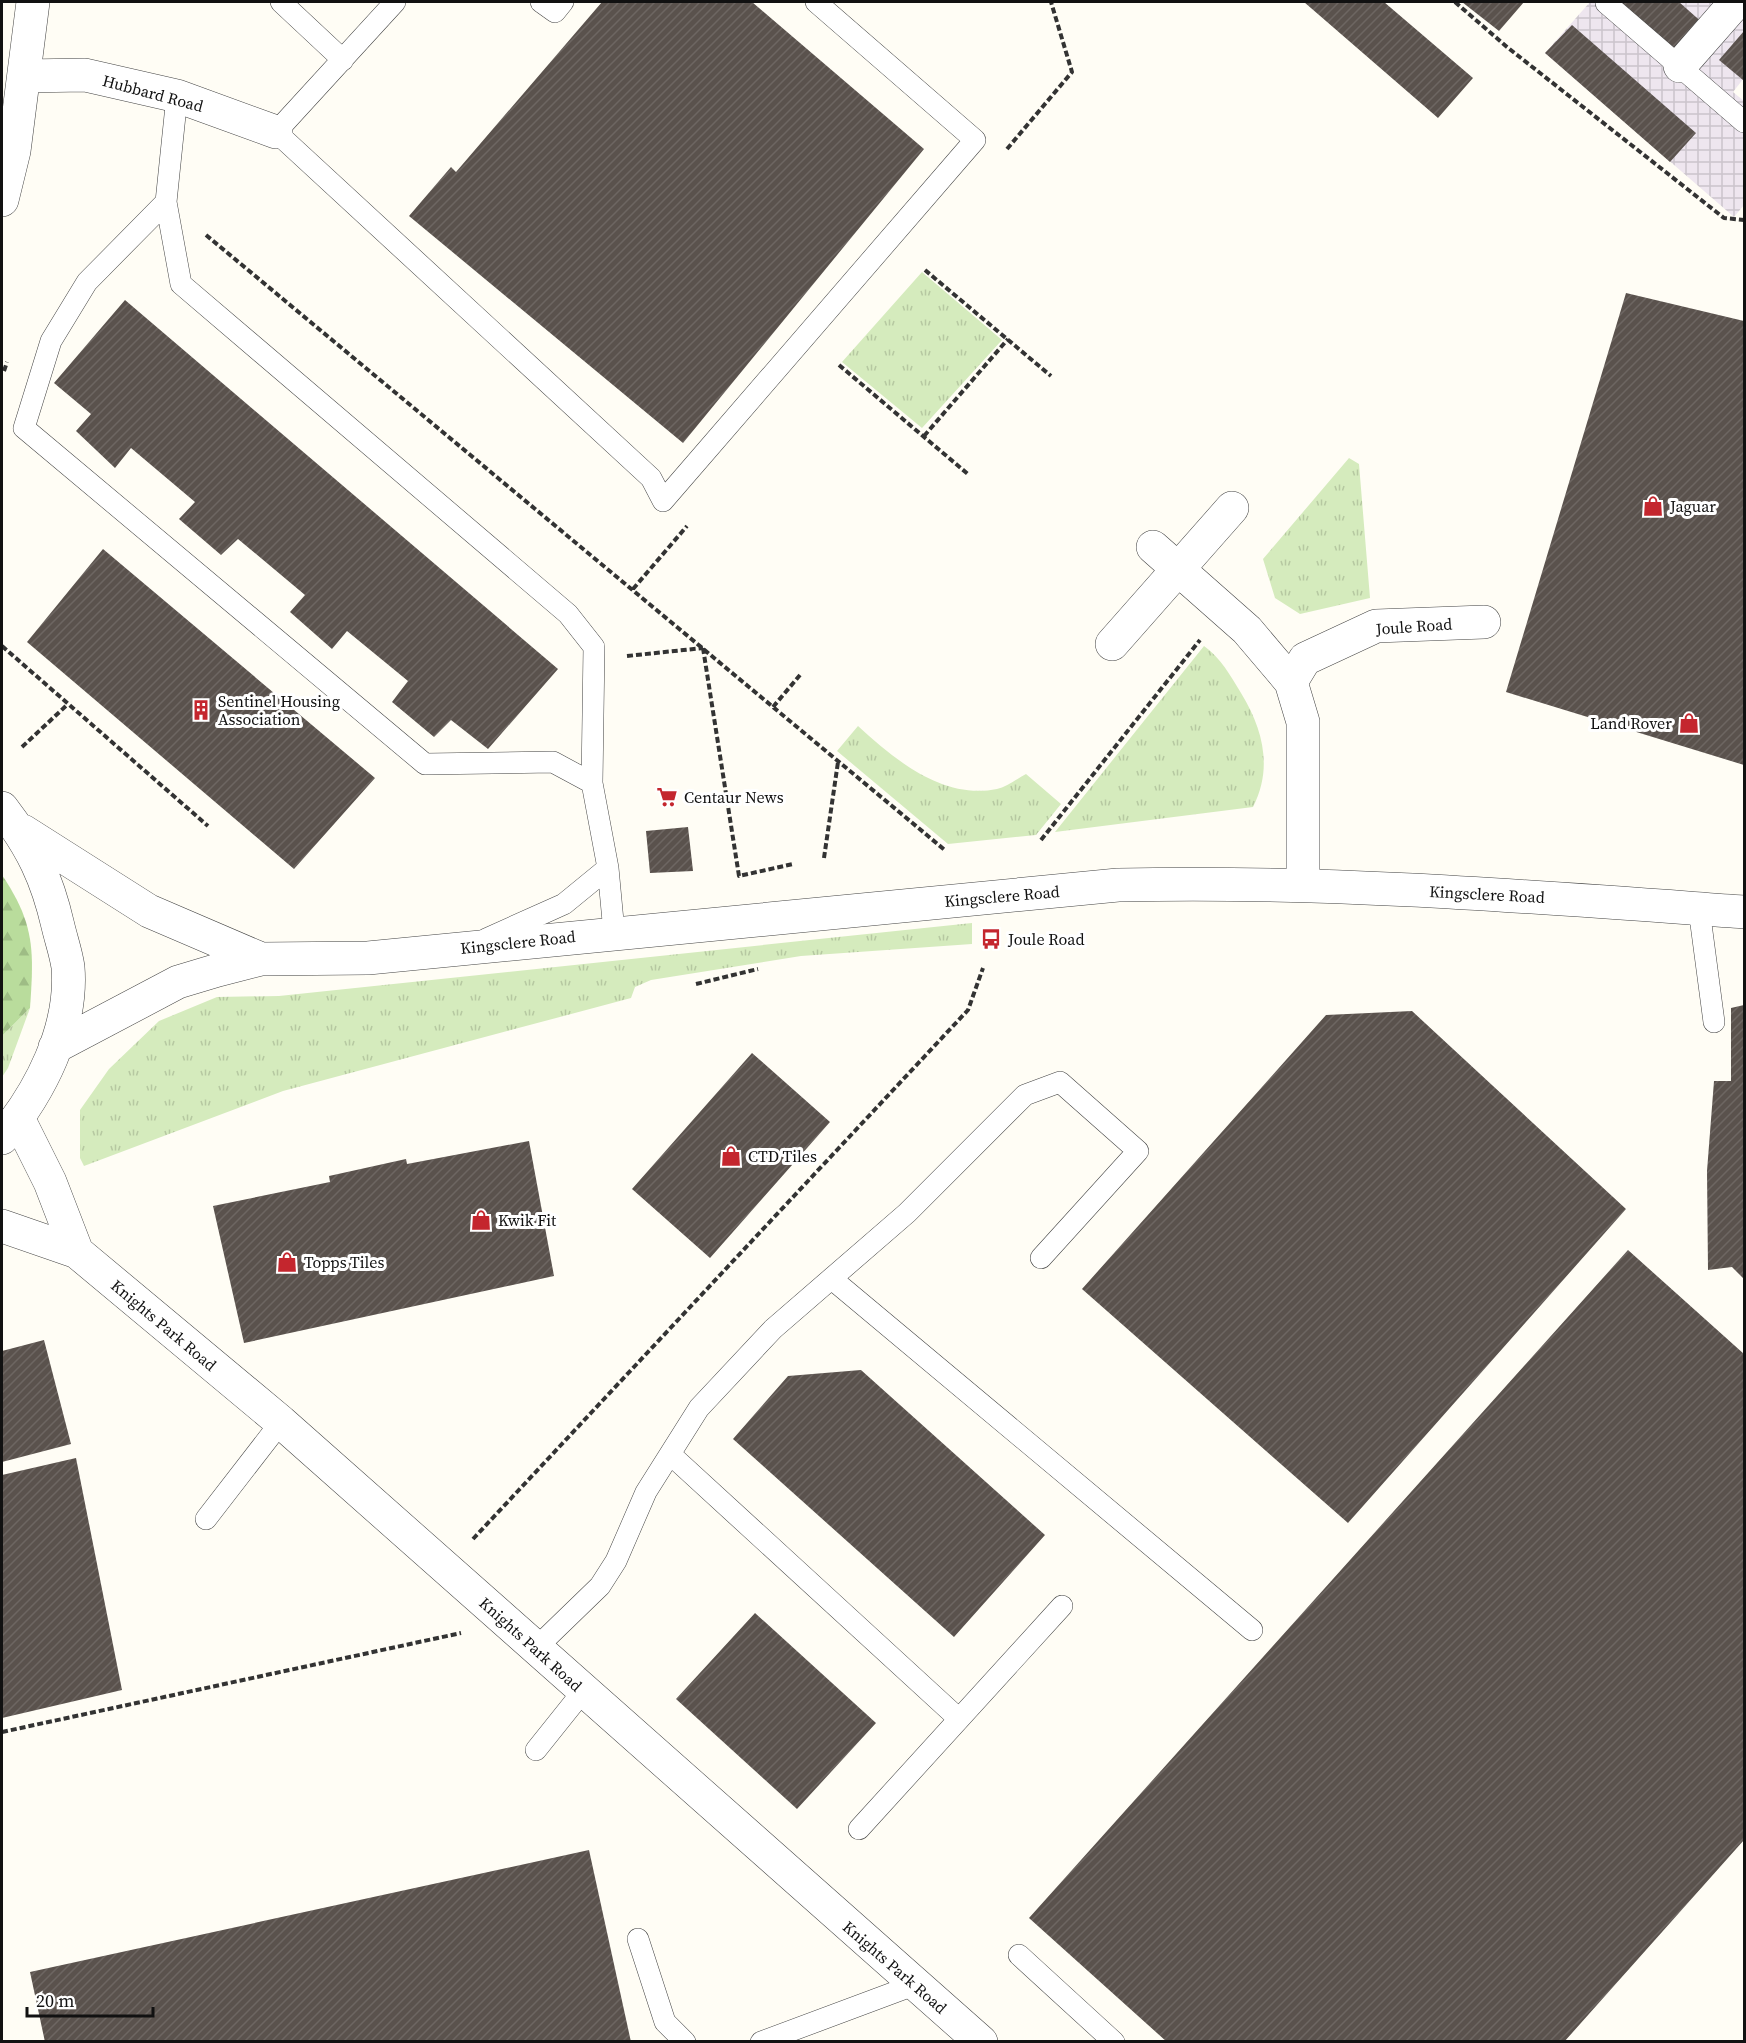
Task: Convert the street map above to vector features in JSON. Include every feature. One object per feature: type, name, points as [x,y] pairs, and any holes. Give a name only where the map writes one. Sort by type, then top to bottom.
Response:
[{"type":"street","points":[[2,200],[14,151],[26,76],[33,2]]},
{"type":"street","points":[[1680,66],[1736,2]]},
{"type":"street","name":"Hubbard Road","points":[[26,76],[84,75],[177,96],[276,132]]},
{"type":"street","points":[[1112,644],[1232,508]]},
{"type":"street","points":[[1153,547],[1247,630],[1291,682],[1303,722],[1304,885]]},
{"type":"street","name":"Joule Road","points":[[1291,682],[1305,659],[1376,626],[1484,622]]},
{"type":"street","points":[[9,818],[41,866],[68,966],[67,1003],[55,1047],[42,1079],[10,1128]]},
{"type":"street","name":"Kingsclere Road","points":[[9,818],[149,911],[261,959]]},
{"type":"street","name":"Kingsclere Road","points":[[55,1047],[178,982],[261,959],[368,958],[469,946],[1118,885],[1222,882],[1304,885],[1510,894],[1744,912]]},
{"type":"street","name":"Knights Park Road","points":[[10,1128],[50,1182],[77,1252]]},
{"type":"street","name":"Knights Park Road","points":[[2,1227],[77,1252],[281,1422],[981,2042]]},
{"type":"lane","points":[[281,2],[343,60]]},
{"type":"lane","points":[[395,2],[276,132],[651,478],[663,501],[975,140],[816,2]]},
{"type":"lane","points":[[541,2],[555,12],[563,2]]},
{"type":"lane","points":[[1606,3],[1744,122]]},
{"type":"lane","points":[[177,96],[166,202],[181,284],[568,614],[594,647],[596,660],[592,783],[608,868],[614,932]]},
{"type":"lane","points":[[166,202],[87,282],[51,341],[24,428],[425,764],[553,762],[592,783]]},
{"type":"lane","points":[[469,946],[564,904],[608,868]]},
{"type":"lane","points":[[1698,909],[1714,1022]]},
{"type":"lane","points":[[536,1648],[600,1586],[616,1561],[646,1492],[699,1408],[773,1329],[907,1213],[1025,1095],[1060,1082],[1138,1151],[1041,1258]]},
{"type":"lane","points":[[832,1279],[1252,1630]]},
{"type":"lane","points":[[206,1519],[281,1422]]},
{"type":"lane","points":[[670,1454],[959,1719]]},
{"type":"lane","points":[[859,1829],[1062,1606]]},
{"type":"lane","points":[[536,1750],[584,1690]]},
{"type":"lane","points":[[638,1939],[665,2022],[685,2042]]},
{"type":"lane","points":[[1019,1955],[1114,2042]]},
{"type":"lane","points":[[761,2042],[914,1985]]},
{"type":"path","points":[[1455,2],[1507,47],[1724,218],[1744,220]]},
{"type":"path","points":[[166,202],[946,851]]},
{"type":"path","points":[[925,270],[1052,376]]},
{"type":"path","points":[[924,436],[1008,339]]},
{"type":"path","points":[[839,364],[969,475]]},
{"type":"path","points":[[1041,840],[1200,640]]},
{"type":"path","points":[[2,646],[208,826]]},
{"type":"path","points":[[596,660],[704,648]]},
{"type":"path","points":[[704,648],[739,876],[793,864]]},
{"type":"path","points":[[773,707],[800,675]]},
{"type":"path","points":[[22,747],[68,704]]},
{"type":"path","points":[[824,858],[838,762]]},
{"type":"path","points":[[477,1535],[968,1010],[983,968]]},
{"type":"path","points":[[696,984],[758,969]]},
{"type":"path","points":[[2,1732],[461,1634]]},
{"type":"shaded area","points":[[1590,2],[1744,2],[1744,78],[1733,92],[1744,101],[1744,205],[1734,217],[1545,53]]},
{"type":"green space","points":[[922,272],[1002,340],[922,428],[842,362]]},
{"type":"green space","points":[[1349,458],[1359,464],[1370,598],[1300,614],[1275,598],[1263,559]]},
{"type":"green space","points":[[1204,646],[1220,661],[1233,680],[1249,707],[1260,735],[1264,763],[1263,778],[1253,807],[1055,832]]},
{"type":"green space","points":[[858,726],[904,764],[939,783],[958,789],[977,791],[997,789],[1026,774],[1061,804],[1036,835],[948,844],[837,751]]},
{"type":"green space","points":[[2,875],[21,908],[30,939],[32,970],[30,1008],[2,1036]]},
{"type":"green space","points":[[972,923],[972,944],[801,956],[651,980],[635,987],[631,998],[283,1091],[84,1166],[80,1158],[80,1110],[109,1069],[159,1021],[217,997],[279,996]]},
{"type":"green space","points":[[30,1008],[8,1068],[2,1077],[2,1036]]},
{"type":"building","points":[[602,2],[752,2],[924,149],[683,443],[409,216],[451,167],[456,172]]},
{"type":"building","points":[[1304,2],[1384,2],[1473,78],[1438,118]]},
{"type":"building","points":[[1462,2],[1524,2],[1499,31]]},
{"type":"building","points":[[1621,2],[1679,2],[1705,25],[1679,54]]},
{"type":"building","points":[[1572,25],[1696,133],[1670,162],[1545,53]]},
{"type":"building","points":[[1744,31],[1744,78],[1743,80],[1719,60]]},
{"type":"building","name":"Jaguar","points":[[1626,293],[1744,321],[1744,765],[1506,692]]},
{"type":"building","points":[[125,300],[558,669],[488,749],[451,720],[434,737],[392,702],[408,681],[347,631],[332,649],[290,612],[305,595],[238,539],[221,555],[179,519],[195,502],[131,448],[115,468],[76,431],[91,414],[54,383]]},
{"type":"building","name":"Sentinel Housing Association","points":[[103,549],[375,778],[294,869],[27,642]]},
{"type":"building","points":[[688,827],[693,871],[650,873],[646,831]]},
{"type":"building","points":[[1744,1005],[1744,1279],[1732,1267],[1708,1270],[1707,1171],[1714,1081],[1731,1081],[1731,1008]]},
{"type":"building","points":[[1412,1011],[1626,1209],[1348,1523],[1082,1289],[1326,1015]]},
{"type":"building","name":"CTD Tiles","points":[[752,1053],[830,1122],[710,1258],[632,1189]]},
{"type":"building","points":[[529,1141],[554,1276],[244,1343],[213,1206],[330,1182],[329,1176],[406,1159],[407,1164]]},
{"type":"building","points":[[1628,1250],[1744,1354],[1744,1840],[1564,2042],[1167,2042],[1029,1918]]},
{"type":"building","points":[[44,1340],[71,1444],[2,1462],[2,1351]]},
{"type":"building","points":[[861,1370],[1045,1535],[954,1637],[733,1439],[788,1376]]},
{"type":"building","points":[[76,1458],[122,1690],[2,1718],[2,1475]]},
{"type":"building","points":[[755,1613],[876,1723],[797,1809],[676,1699]]},
{"type":"building","points":[[589,1850],[631,2042],[45,2042],[30,1972]]},
{"type":"place","name":"Jaguar","points":[[1653,506]]},
{"type":"place","name":"Sentinel Housing Association","points":[[201,710]]},
{"type":"place","name":"Land Rover","points":[[1689,723]]},
{"type":"place","name":"Centaur News","points":[[667,797]]},
{"type":"place","name":"Joule Road","points":[[991,939]]},
{"type":"place","name":"CTD Tiles","points":[[731,1156]]},
{"type":"place","name":"Kwik Fit","points":[[481,1220]]},
{"type":"place","name":"Topps Tiles","points":[[287,1262]]}]
